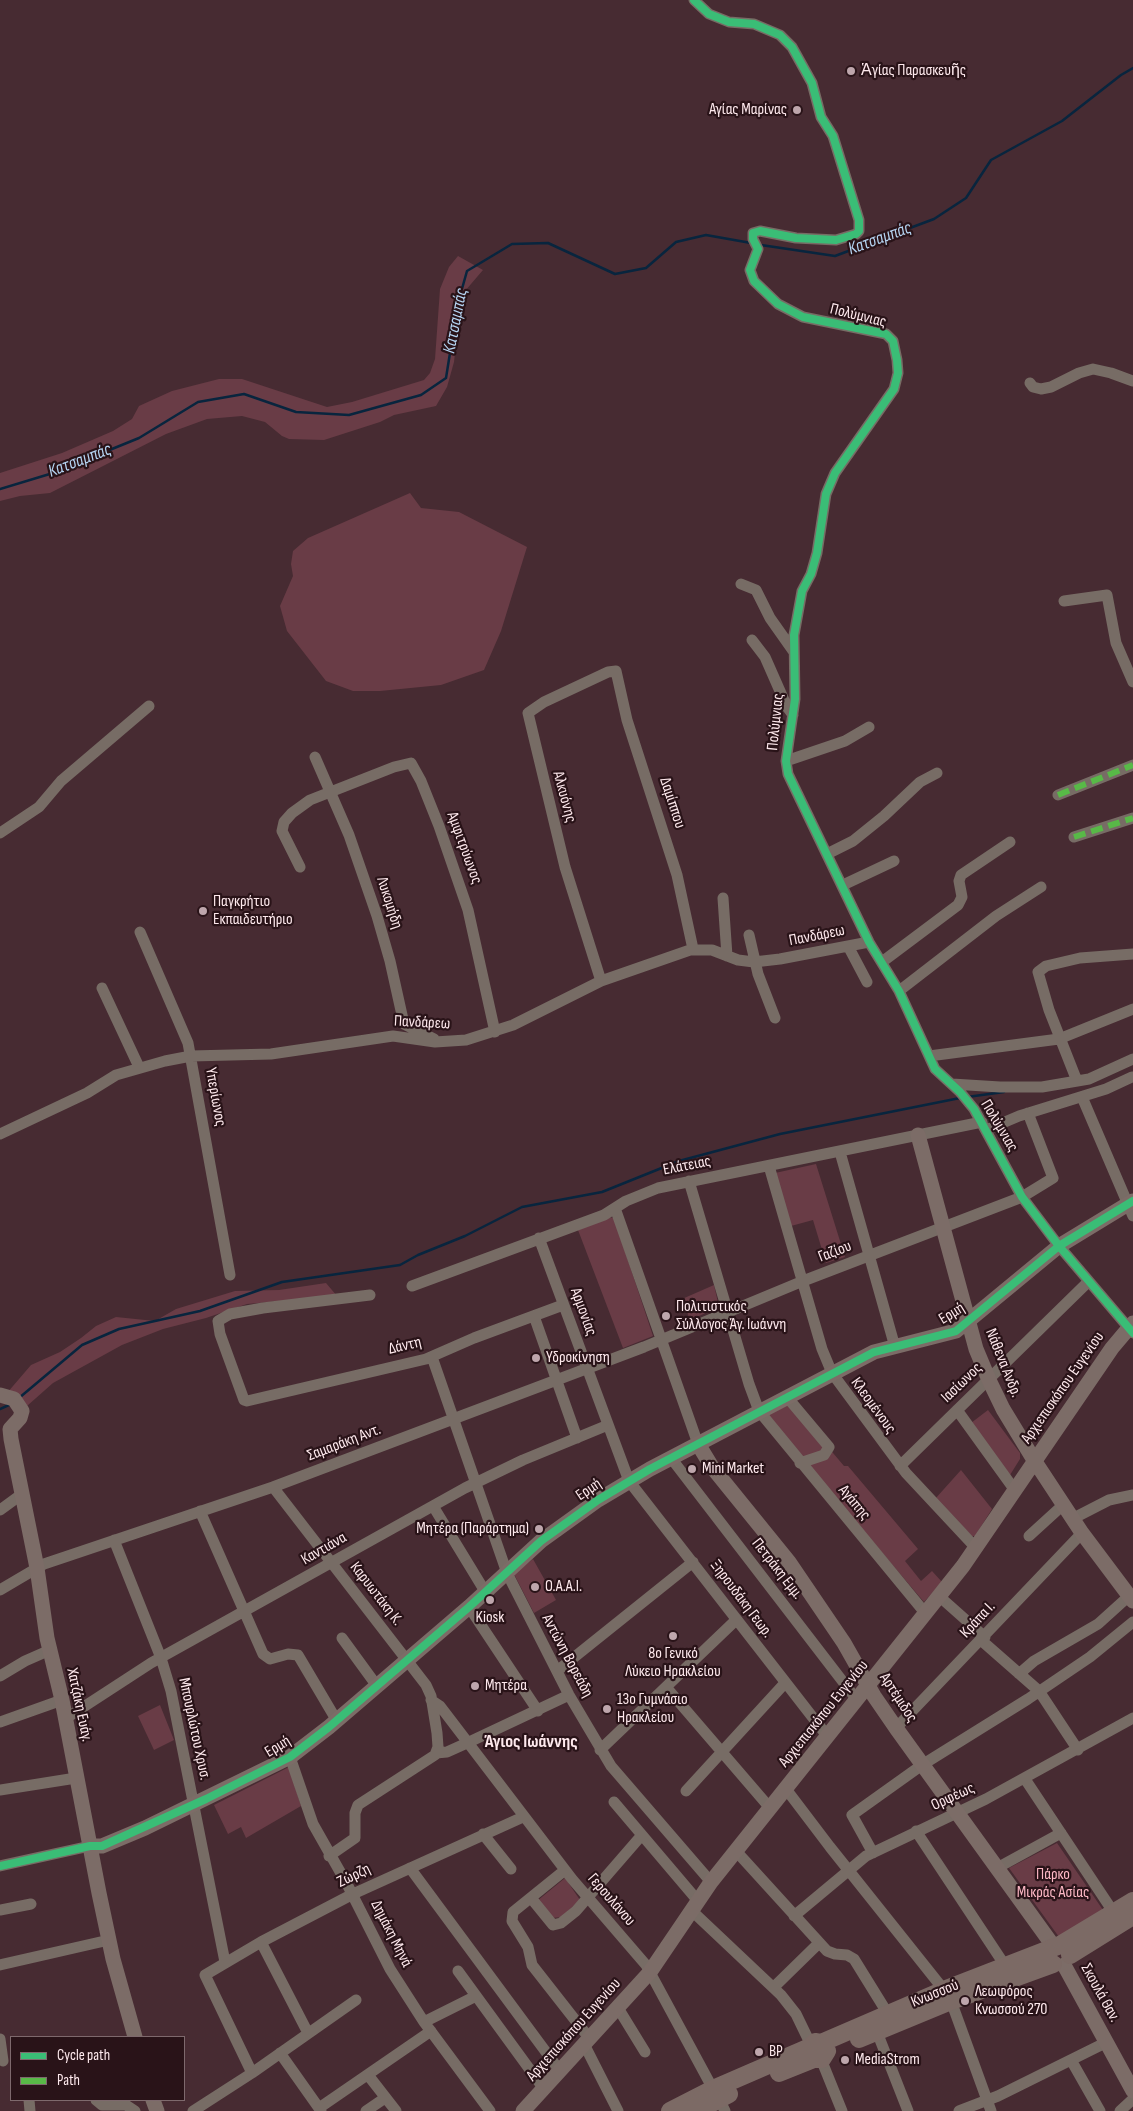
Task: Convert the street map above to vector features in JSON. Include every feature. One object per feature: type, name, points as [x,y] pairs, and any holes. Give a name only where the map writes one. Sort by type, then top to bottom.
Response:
[{"type":"main road","name":"Κνωσσού","points":[[817,2051],[877,2032],[1006,1966],[1059,1954],[1133,1901]]},
{"type":"main road","name":"Κνωσσού","points":[[697,2111],[888,2014],[948,1996],[1059,1954],[1133,1916]]},
{"type":"main road","name":"Κνωσσού","points":[[670,2111],[719,2100]]},
{"type":"street","name":"Πολύμνιας","points":[[694,0],[709,14],[729,22],[754,24],[780,35],[792,47],[812,83],[822,118],[835,143],[860,225],[856,234],[836,240],[796,238],[760,231],[753,233],[756,244],[750,270],[754,281],[769,297],[785,309],[803,317],[886,334],[894,344],[898,366],[894,389],[830,483],[823,505],[814,564],[802,591],[794,635],[794,715],[786,761],[790,778],[869,942],[899,991],[937,1072],[952,1084],[970,1104],[1022,1197],[1059,1246],[1088,1282],[1131,1328]]},
{"type":"street","points":[[1030,383],[1033,387],[1041,389],[1051,387],[1079,373],[1093,369],[1133,381]]},
{"type":"street","points":[[741,584],[756,590],[770,618],[794,652]]},
{"type":"street","points":[[1064,601],[1107,594],[1116,643],[1133,682]]},
{"type":"street","points":[[752,640],[765,657],[787,707],[794,715]]},
{"type":"street","name":"Δαμίππου","points":[[613,671],[616,671],[627,720],[659,813],[677,875],[693,949]]},
{"type":"street","name":"Αλκυόνης","points":[[601,981],[564,867],[528,713],[544,702],[613,671]]},
{"type":"street","points":[[0,833],[39,807],[61,781],[149,706]]},
{"type":"street","points":[[786,761],[845,741],[869,727]]},
{"type":"street","name":"Λυκομήδη","points":[[315,756],[349,835],[377,916],[390,961],[404,1024],[443,1042]]},
{"type":"street","name":"Αμφιτρύωνος","points":[[331,793],[405,763],[413,765],[439,826],[468,910],[495,1032]]},
{"type":"street","points":[[1058,795],[1133,765]]},
{"type":"street","points":[[828,854],[853,841],[920,782],[937,773]]},
{"type":"street","points":[[300,866],[284,838],[282,826],[301,806],[331,793]]},
{"type":"street","points":[[1074,837],[1133,818]]},
{"type":"street","points":[[882,962],[958,905],[962,897],[959,881],[961,875],[1010,842]]},
{"type":"street","points":[[843,885],[894,861]]},
{"type":"street","points":[[899,991],[996,916],[1041,887]]},
{"type":"street","points":[[723,898],[727,956]]},
{"type":"street","name":"Υπερίωνος","points":[[140,932],[185,1032],[191,1056],[230,1275]]},
{"type":"street","points":[[749,935],[754,962],[775,1018]]},
{"type":"street","name":"Πανδάρεω","points":[[0,1134],[87,1093],[116,1075],[139,1067],[191,1056],[272,1054],[393,1036],[443,1042],[473,1038],[495,1032],[524,1020],[601,981],[693,949],[712,950],[727,956],[754,962],[780,960],[869,942]]},
{"type":"street","points":[[848,946],[867,982]]},
{"type":"street","points":[[1078,1081],[1059,1039],[1038,977],[1040,970],[1052,964],[1080,958],[1133,954]]},
{"type":"street","points":[[102,988],[139,1067]]},
{"type":"street","points":[[929,1056],[1059,1039],[1133,1008]]},
{"type":"street","points":[[952,1084],[1000,1088],[1034,1087],[1089,1079],[1130,1061],[1132,1078]]},
{"type":"street","name":"Ελάτειας","points":[[412,1286],[604,1215],[652,1190],[918,1135],[984,1126],[1082,1097],[1132,1078]]},
{"type":"street","points":[[1082,1097],[1131,1207]]},
{"type":"street","name":"Γαζίου","points":[[660,1340],[943,1225],[1022,1197],[1053,1178],[1028,1113]]},
{"type":"street","name":"Νάθενα Ανδρ.","points":[[918,1135],[976,1349],[989,1380],[1003,1409],[1072,1519],[1131,1598]]},
{"type":"street","points":[[840,1152],[895,1347]]},
{"type":"street","name":"Κλεομένους","points":[[769,1166],[822,1349],[832,1372],[900,1466],[976,1548]]},
{"type":"street","points":[[689,1181],[759,1411]]},
{"type":"street","name":"Ερμή","points":[[90,1846],[102,1846],[194,1805],[290,1757],[337,1721],[486,1593],[546,1538],[629,1481],[832,1372],[874,1352],[945,1336],[969,1322],[1059,1246],[1131,1207]]},
{"type":"street","points":[[615,1208],[698,1444]]},
{"type":"street","name":"Αρμονίας","points":[[539,1238],[629,1481]]},
{"type":"street","name":"Ιασίωνος","points":[[900,1466],[1088,1282]]},
{"type":"street","name":"Δάντη","points":[[370,1295],[263,1308],[230,1314],[218,1321],[220,1334],[244,1400],[248,1402],[432,1357],[474,1338],[563,1305]]},
{"type":"street","points":[[534,1316],[577,1438]]},
{"type":"street","name":"Αρχιεπισκόπου Ευγενίου","points":[[523,2111],[650,1972],[711,1882],[940,1597],[976,1548],[1014,1489],[1112,1348],[1131,1328]]},
{"type":"street","name":"Σαμαράκη Αντ.","points":[[0,1590],[37,1568],[273,1487],[660,1340]]},
{"type":"street","name":"Αντώνη Βορεάδη","points":[[432,1357],[507,1573],[569,1695],[600,1750],[658,1824],[711,1882]]},
{"type":"street","name":"Χατζάκη Ευάγ.","points":[[0,1395],[14,1399],[22,1409],[21,1417],[5,1430],[22,1494],[37,1568],[50,1650],[66,1719],[109,1940],[135,2036]]},
{"type":"street","points":[[787,1397],[827,1444],[829,1450],[824,1455],[800,1463]]},
{"type":"street","points":[[957,1410],[1014,1489]]},
{"type":"street","name":"Αγάπης","points":[[759,1411],[926,1614]]},
{"type":"street","name":"Καντιάνα","points":[[66,1719],[161,1658],[475,1483],[608,1425]]},
{"type":"street","name":"Αρτέμιδος","points":[[698,1444],[712,1467],[789,1562],[847,1648],[868,1686],[896,1728],[1059,1954]]},
{"type":"street","name":"Πετράκη Εμμ.","points":[[671,1458],[857,1700]]},
{"type":"street","name":"Ξηρουδάκη Γεωρ.","points":[[629,1481],[828,1737]]},
{"type":"street","name":"Καρυωτάκη Κ.","points":[[273,1487],[426,1685],[431,1700],[438,1738],[436,1753]]},
{"type":"street","points":[[0,1510],[22,1494]]},
{"type":"street","points":[[1072,1519],[1109,1500],[1133,1496]]},
{"type":"street","points":[[1029,1536],[1063,1505]]},
{"type":"street","points":[[433,1506],[486,1593]]},
{"type":"street","points":[[200,1511],[265,1657],[270,1659],[291,1653],[299,1657],[337,1721]]},
{"type":"street","name":"Κράπα Ι.","points":[[896,1728],[983,1639],[1082,1533]]},
{"type":"street","name":"Μπουρλώτου Χρυσ.","points":[[114,1540],[161,1658],[174,1704],[226,1962]]},
{"type":"street","points":[[557,1671],[693,1562]]},
{"type":"street","points":[[940,1597],[1038,1691],[1078,1750]]},
{"type":"street","points":[[1019,1674],[1034,1661],[1098,1624],[1131,1598]]},
{"type":"street","points":[[470,1607],[538,1711]]},
{"type":"street","points":[[600,1750],[736,1620]]},
{"type":"street","points":[[873,1853],[852,1815],[922,1765],[1090,1657],[1133,1622]]},
{"type":"street","points":[[342,1638],[377,1686]]},
{"type":"street","points":[[0,1676],[25,1661],[50,1650]]},
{"type":"street","points":[[686,1791],[785,1683]]},
{"type":"street","points":[[666,1687],[770,1808]]},
{"type":"street","points":[[329,1856],[355,1838],[355,1814],[358,1805],[436,1753],[443,1753],[468,1743],[569,1695]]},
{"type":"street","points":[[0,1722],[62,1700]]},
{"type":"street","name":"Καρυωτάκη Κ.","points":[[431,1700],[440,1706],[468,1743]]},
{"type":"street","name":"Ορφέως","points":[[794,1916],[848,1870],[873,1853],[1025,1779],[1133,1718]]},
{"type":"street","name":"Γερουλάνου","points":[[468,1743],[565,1870],[650,1972],[719,2100]]},
{"type":"street","name":"Δημάκη Μηνά","points":[[290,1757],[313,1824],[329,1856],[352,1894],[390,1969],[428,2027],[490,2111]]},
{"type":"street","points":[[0,1790],[76,1778]]},
{"type":"street","points":[[1025,1779],[1114,1913]]},
{"type":"street","points":[[786,1789],[948,1996],[989,2106]]},
{"type":"street","points":[[614,1802],[695,1906],[774,1987],[792,2009],[817,2051],[842,2111]]},
{"type":"street","name":"Ζώρζη","points":[[252,2073],[205,1975],[261,1942],[352,1894],[523,1817]]},
{"type":"street","points":[[916,1831],[1006,1966]]},
{"type":"street","points":[[997,1868],[1061,1832]]},
{"type":"street","points":[[483,1834],[511,1869]]},
{"type":"street","points":[[530,1898],[555,1925],[576,1911],[641,1836]]},
{"type":"street","points":[[0,1866],[90,1846]]},
{"type":"street","points":[[736,1851],[794,1916],[832,1954],[847,1955],[854,1959],[888,2014]]},
{"type":"street","points":[[410,1868],[560,2071]]},
{"type":"street","points":[[565,1870],[513,1912],[514,1928],[528,1947],[532,1965],[587,2041],[618,2111]]},
{"type":"street","points":[[0,1910],[31,1904]]},
{"type":"street","points":[[0,1965],[109,1940]]},
{"type":"street","points":[[261,1942],[308,2033]]},
{"type":"street","points":[[774,1987],[820,1943]]},
{"type":"street","name":"Σκουλά Θαν.","points":[[1059,1954],[1133,2090]]},
{"type":"street","points":[[458,1972],[544,2089]]},
{"type":"street","points":[[280,2053],[320,2109],[368,2075],[428,2027],[476,1996]]},
{"type":"street","points":[[193,2111],[252,2073],[356,2000]]},
{"type":"street","points":[[618,2008],[645,2052]]},
{"type":"street","points":[[877,2032],[908,2111]]},
{"type":"street","points":[[0,2039],[5,2061]]},
{"type":"street","points":[[959,2111],[989,2106],[1106,2042]]},
{"type":"street","points":[[1070,2060],[1100,2111]]},
{"type":"street","points":[[368,2075],[396,2111]]},
{"type":"street","points":[[366,2111],[386,2098]]},
{"type":"street","points":[[1120,2111],[1133,2099]]},
{"type":"street","points":[[97,2101],[102,2105],[126,2105],[135,2111]]},
{"type":"green space","points":[[458,256],[483,270],[465,291],[460,307],[454,362],[447,387],[436,406],[394,415],[380,422],[324,440],[289,439],[282,436],[265,422],[242,416],[207,419],[166,434],[50,493],[20,496],[0,501],[0,473],[62,453],[113,431],[132,419],[139,406],[172,391],[219,379],[242,379],[327,407],[352,402],[424,380],[430,373],[435,359],[440,289],[449,267]]},
{"type":"green space","points":[[410,493],[421,508],[459,512],[527,547],[501,631],[484,670],[441,685],[380,691],[353,691],[326,681],[287,631],[280,606],[293,576],[291,564],[293,551],[308,538]]},
{"type":"green space","points":[[816,1164],[845,1257],[826,1263],[813,1220],[791,1226],[775,1173]]},
{"type":"green space","points":[[608,1217],[614,1218],[653,1336],[623,1348],[578,1230]]},
{"type":"green space","points":[[326,1283],[337,1296],[247,1304],[206,1318],[163,1329],[122,1345],[53,1383],[27,1406],[7,1393],[31,1365],[60,1352],[96,1326],[116,1317],[155,1321],[176,1309],[235,1291],[279,1290]]},
{"type":"green space","points":[[714,1285],[719,1307],[690,1320],[682,1299]]},
{"type":"green space","points":[[791,1403],[844,1466],[848,1466],[918,1549],[905,1561],[921,1581],[932,1571],[942,1582],[924,1602],[766,1416]]},
{"type":"green space","points":[[988,1410],[1020,1453],[1020,1459],[1010,1475],[971,1423]]},
{"type":"green space","points":[[961,1470],[992,1509],[975,1536],[972,1536],[935,1499]]},
{"type":"green space","name":"Ο.Α.Α.Ι.","points":[[533,1559],[556,1600],[534,1613],[514,1574]]},
{"type":"green space","points":[[160,1705],[174,1740],[154,1750],[138,1716]]},
{"type":"green space","points":[[289,1767],[301,1806],[246,1838],[241,1827],[228,1834],[214,1805]]},
{"type":"green space","name":"Πάρκο Μικράς Ασίας","points":[[1057,1843],[1103,1910],[1059,1937],[1009,1868]]},
{"type":"green space","points":[[565,1878],[580,1900],[562,1917],[552,1918],[537,1901]]},
{"type":"waterway","name":"Κατσαμπάς","points":[[761,245],[835,256],[934,219],[966,198],[991,160],[1062,121],[1121,75],[1133,68]]},
{"type":"waterway","name":"Κατσαμπάς","points":[[0,489],[53,473],[139,438],[198,402],[244,394],[296,412],[349,415],[421,395],[446,378],[458,303],[467,271],[512,244],[548,243],[615,274],[646,268],[676,242],[706,235],[751,243]]},
{"type":"waterway","points":[[967,1097],[1004,1092]]},
{"type":"waterway","points":[[19,1398],[82,1345],[119,1329],[200,1311],[282,1282],[400,1265],[418,1255],[465,1236],[522,1207],[602,1192],[679,1161],[780,1134],[960,1098]]},
{"type":"waterway","points":[[0,1409],[11,1404]]},
{"type":"marked path","points":[[1058,795],[1133,765]]},
{"type":"marked path","points":[[1074,837],[1133,818]]},
{"type":"cycle path","points":[[694,0],[709,14],[729,22],[754,24],[780,35],[792,47],[812,83],[821,117],[833,136],[859,220],[859,231],[856,234],[836,240],[796,238],[760,231],[753,233],[753,239],[758,249],[750,270],[754,281],[778,304],[803,317],[886,334],[893,341],[897,360],[898,373],[894,389],[835,473],[826,494],[817,553],[811,574],[802,591],[794,635],[795,699],[786,761],[788,774],[869,942],[899,991],[935,1069],[960,1092],[974,1109],[1022,1197],[1059,1246],[1133,1333]]},
{"type":"cycle path","points":[[0,1866],[90,1846],[102,1846],[206,1799],[290,1757],[329,1727],[469,1607],[541,1541],[598,1500],[650,1469],[874,1352],[956,1331],[1059,1246],[1133,1201]]},
{"type":"place","name":"Ἁγίας Παρασκευῆς","points":[[851,71]]},
{"type":"place","name":"Αγίας Μαρίνας","points":[[797,110]]},
{"type":"place","name":"Παγκρήτιο Εκπαιδευτήριο","points":[[203,911]]},
{"type":"place","name":"Πολιτιστικός Σύλλογος Άγ. Ιωάννη","points":[[666,1316]]},
{"type":"place","name":"Υδροκίνηση","points":[[536,1358]]},
{"type":"place","name":"Mini Market","points":[[692,1469]]},
{"type":"place","name":"Μητέρα (Παράρτημα)","points":[[539,1529]]},
{"type":"place","name":"Ο.Α.Α.Ι.","points":[[535,1587]]},
{"type":"place","name":"Kiosk","points":[[490,1600]]},
{"type":"place","name":"8ο Γενικό Λύκειο Ηρακλείου","points":[[673,1636]]},
{"type":"place","name":"Μητέρα","points":[[475,1686]]},
{"type":"place","name":"13o Γυμνάσιο Ηρακλείου","points":[[607,1709]]},
{"type":"place","name":"Λεωφόρος Κνωσσού 270","points":[[965,2001]]},
{"type":"place","name":"BP","points":[[759,2052]]},
{"type":"place","name":"MediaStrom","points":[[845,2060]]},
{"type":"district","name":"Άγιος Ιωάννης","points":[[531,1742]]}]
